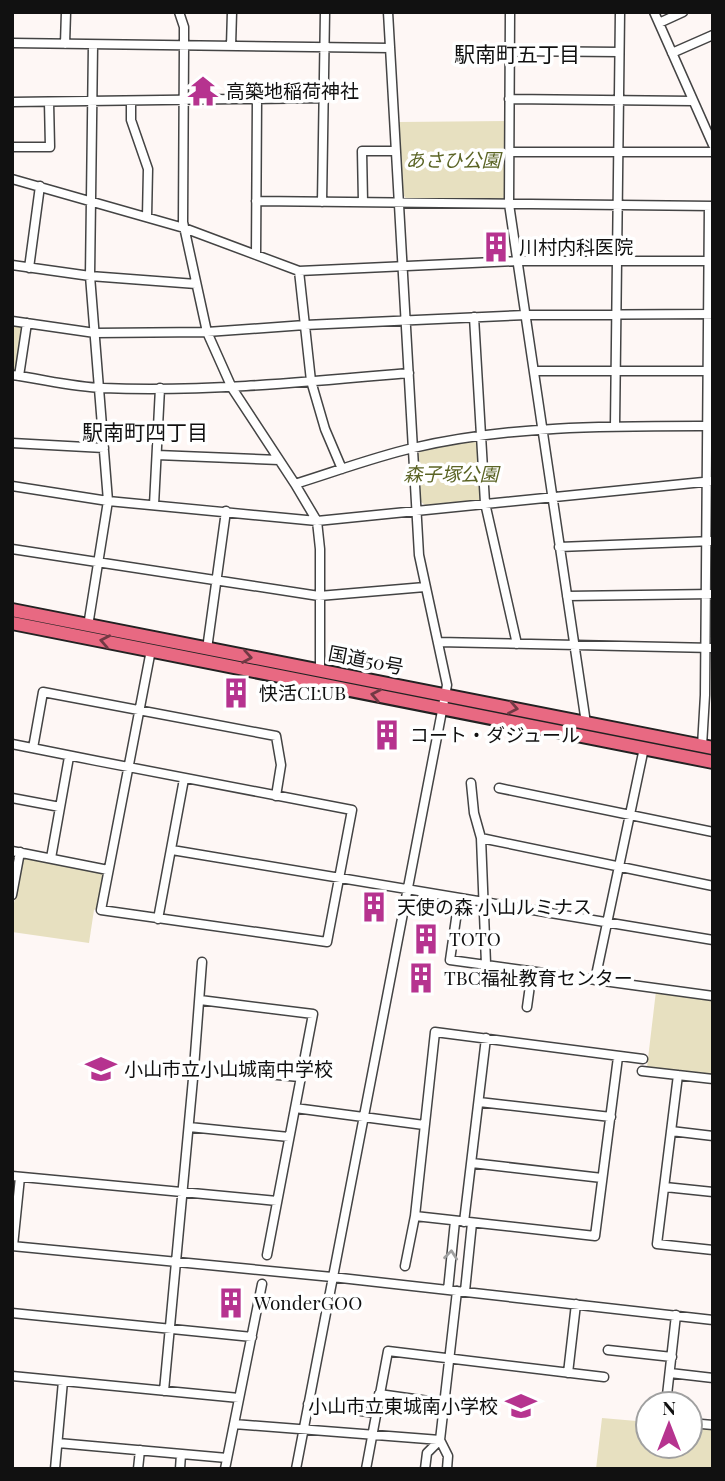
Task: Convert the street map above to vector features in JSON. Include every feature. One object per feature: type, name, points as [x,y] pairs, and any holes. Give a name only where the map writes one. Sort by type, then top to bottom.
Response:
[{"type":"highway","name":"国道50号","points":[[12,610],[707,747]]},
{"type":"highway","name":"国道50号","points":[[12,623],[713,762]]},
{"type":"street","points":[[65,12],[65,44]]},
{"type":"street","points":[[179,12],[184,27],[184,228],[195,284],[207,332],[232,388],[317,521],[320,549],[320,670]]},
{"type":"street","points":[[231,46],[232,12]]},
{"type":"street","points":[[322,202],[325,12]]},
{"type":"street","points":[[297,1468],[446,695],[445,671],[419,555],[388,12]]},
{"type":"street","points":[[510,12],[509,204],[586,723]]},
{"type":"street","points":[[615,426],[620,12]]},
{"type":"street","points":[[654,12],[713,145]]},
{"type":"street","points":[[659,23],[683,12]]},
{"type":"street","points":[[672,53],[712,38]]},
{"type":"street","points":[[12,43],[390,48]]},
{"type":"street","points":[[88,625],[107,501],[90,276],[93,45]]},
{"type":"street","points":[[509,51],[620,51]]},
{"type":"street","points":[[12,102],[323,98]]},
{"type":"street","points":[[256,255],[257,99]]},
{"type":"street","points":[[509,99],[693,101]]},
{"type":"street","points":[[131,101],[131,120],[148,169],[147,217]]},
{"type":"street","points":[[12,147],[50,147],[49,102]]},
{"type":"street","points":[[363,202],[362,151],[396,150]]},
{"type":"street","points":[[510,152],[713,152]]},
{"type":"street","points":[[12,179],[184,228],[299,271],[518,261],[709,261]]},
{"type":"street","points":[[29,268],[40,186]]},
{"type":"street","points":[[256,201],[711,206],[707,747]]},
{"type":"street","points":[[12,265],[90,276],[195,284]]},
{"type":"street","points":[[299,271],[312,381],[325,429],[342,469]]},
{"type":"street","points":[[12,321],[95,333],[207,332],[406,319],[710,314]]},
{"type":"street","points":[[474,317],[485,502],[517,644]]},
{"type":"street","points":[[27,323],[15,375],[100,388],[232,388],[409,373]]},
{"type":"street","points":[[534,370],[710,371]]},
{"type":"street","points":[[154,505],[160,388]]},
{"type":"street","points":[[295,484],[413,448],[481,436],[615,426],[710,426]]},
{"type":"street","points":[[12,443],[104,448]]},
{"type":"street","points":[[157,455],[279,460]]},
{"type":"street","points":[[12,486],[107,501],[317,521],[709,481]]},
{"type":"street","points":[[207,649],[226,511]]},
{"type":"street","points":[[559,547],[709,541]]},
{"type":"street","points":[[12,549],[319,596],[425,587]]},
{"type":"street","points":[[567,596],[709,594]]},
{"type":"street","points":[[438,642],[709,648]]},
{"type":"street","points":[[12,744],[69,757],[127,768],[184,779],[352,810],[327,942],[101,910],[107,870],[127,768],[151,650]]},
{"type":"street","points":[[33,748],[43,692],[276,736],[281,765],[276,796]]},
{"type":"street","points":[[595,980],[644,748]]},
{"type":"street","points":[[51,858],[69,757]]},
{"type":"street","points":[[158,919],[184,779]]},
{"type":"street","points":[[471,783],[474,813],[481,838],[486,964]]},
{"type":"street","points":[[499,788],[713,832]]},
{"type":"street","points":[[12,798],[60,807]]},
{"type":"street","points":[[481,838],[713,886]]},
{"type":"street","points":[[172,850],[713,940]]},
{"type":"street","points":[[12,895],[16,851],[107,870]]},
{"type":"street","points":[[459,898],[450,960],[713,996]]},
{"type":"street","points":[[164,1391],[202,962]]},
{"type":"street","points":[[527,1007],[532,971]]},
{"type":"street","points":[[200,1000],[313,1014],[267,1255]]},
{"type":"street","points":[[404,1266],[415,1216],[435,1032],[643,1059]]},
{"type":"street","points":[[447,1469],[448,1456],[440,1440],[443,1403],[486,1038]]},
{"type":"street","points":[[415,1216],[596,1236],[618,1057]]},
{"type":"street","points":[[194,1068],[300,1077]]},
{"type":"street","points":[[642,1071],[713,1079]]},
{"type":"street","points":[[678,1075],[657,1244],[713,1250]]},
{"type":"street","points":[[479,1102],[611,1117]]},
{"type":"street","points":[[295,1108],[424,1125]]},
{"type":"street","points":[[189,1127],[289,1138]]},
{"type":"street","points":[[671,1131],[713,1136]]},
{"type":"street","points":[[471,1163],[602,1178]]},
{"type":"street","points":[[277,1200],[16,1177],[13,1246],[332,1277],[713,1320]]},
{"type":"street","points":[[665,1187],[713,1192]]},
{"type":"street","points":[[456,1291],[464,1222]]},
{"type":"street","points":[[225,1469],[262,1284]]},
{"type":"street","points":[[568,1373],[576,1304]]},
{"type":"street","points":[[12,1313],[252,1336]]},
{"type":"street","points":[[668,1390],[676,1315]]},
{"type":"street","points":[[608,1350],[672,1357]]},
{"type":"street","points":[[366,1469],[388,1351],[604,1377]]},
{"type":"street","points":[[670,1373],[713,1378]]},
{"type":"street","points":[[12,1376],[239,1398]]},
{"type":"street","points":[[55,1469],[63,1381]]},
{"type":"street","points":[[379,1394],[443,1403]]},
{"type":"street","points":[[308,1404],[376,1413]]},
{"type":"street","points":[[234,1424],[440,1440]]},
{"type":"street","points":[[425,1469],[427,1453],[440,1440]]},
{"type":"street","points":[[58,1443],[227,1458]]},
{"type":"street","points":[[138,1469],[140,1450]]},
{"type":"street","points":[[180,1469],[181,1454]]},
{"type":"green space","name":"あさひ公園","points":[[506,121],[506,196],[502,200],[406,199],[403,194],[399,122]]},
{"type":"green space","points":[[12,323],[25,324],[17,374],[12,374]]},
{"type":"green space","name":"森子塚公園","points":[[475,441],[478,443],[482,497],[480,500],[425,505],[420,501],[418,454],[422,450]]},
{"type":"green space","points":[[22,857],[104,873],[89,943],[12,932],[12,915]]},
{"type":"green space","points":[[656,991],[713,999],[713,1074],[647,1067]]},
{"type":"green space","points":[[602,1418],[634,1421],[634,1460],[704,1460],[704,1429],[713,1430],[713,1469],[596,1469]]},
{"type":"place","name":"高築地稲荷神社","points":[[203,91]]},
{"type":"place","name":"川村内科医院","points":[[496,247]]},
{"type":"place","name":"快活CLUB","points":[[236,693]]},
{"type":"place","name":"コート・ダジュール","points":[[387,735]]},
{"type":"place","name":"天使の森 小山ルミナス","points":[[374,907]]},
{"type":"place","name":"TOTO","points":[[426,939]]},
{"type":"place","name":"TBC福祉教育センター","points":[[421,978]]},
{"type":"place","name":"小山市立小山城南中学校","points":[[101,1069]]},
{"type":"place","name":"WonderGOO","points":[[231,1303]]},
{"type":"place","name":"小山市立東城南小学校","points":[[521,1406]]},
{"type":"district","name":"駅南町五丁目","points":[[517,55]]},
{"type":"district","name":"駅南町四丁目","points":[[145,433]]}]
